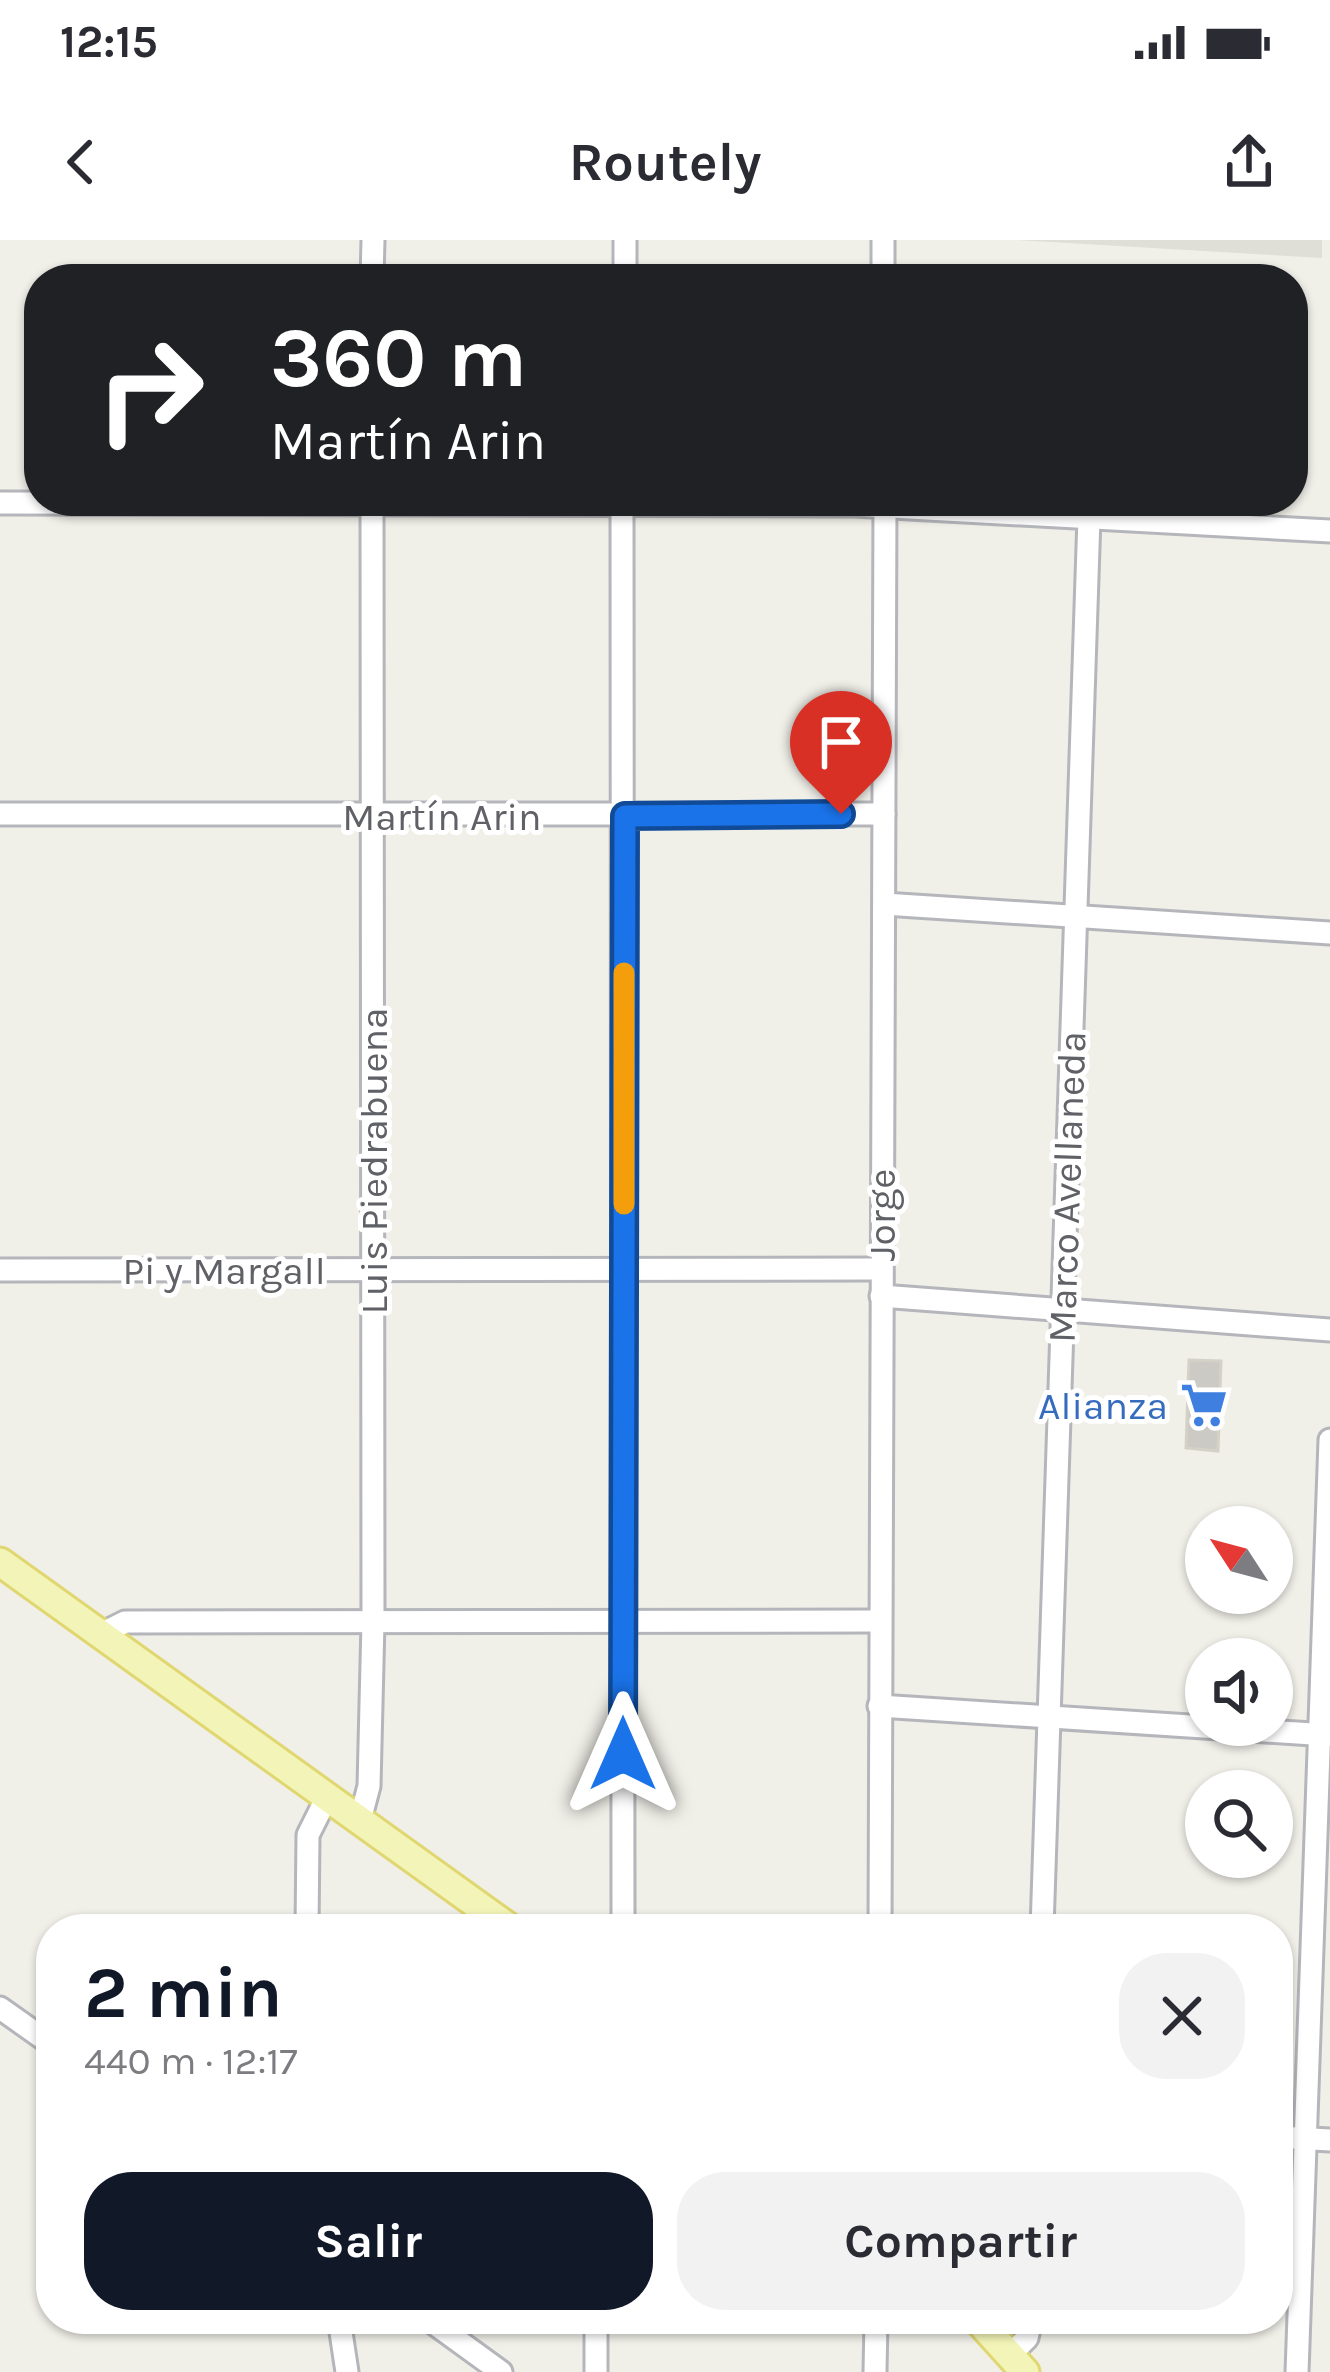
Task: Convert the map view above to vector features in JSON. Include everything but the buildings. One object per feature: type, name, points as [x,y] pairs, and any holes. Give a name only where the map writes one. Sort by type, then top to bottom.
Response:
[{"type":"main road","points":[[0,1562],[490,1914]]},
{"type":"main road","points":[[990,2334],[1017,2364]]},
{"type":"street","name":"Luis Piedrabuena","points":[[360,1820],[369,1786],[373,1622],[372,516]]},
{"type":"street","points":[[622,516],[623,1914]]},
{"type":"street","name":"Jorge","points":[[880,1914],[885,516]]},
{"type":"street","points":[[1073,516],[1330,531]]},
{"type":"street","name":"Marco Avellaneda","points":[[1042,1914],[1089,517]]},
{"type":"street","name":"Martín Arin","points":[[0,814],[884,814]]},
{"type":"street","points":[[884,904],[1330,933]]},
{"type":"street","name":"Pi y Margall","points":[[0,1270],[880,1269]]},
{"type":"street","points":[[881,1296],[1330,1330]]},
{"type":"street","points":[[1298,2372],[1324,1735],[1330,1440]]},
{"type":"street","points":[[101,1634],[125,1622],[878,1621]]},
{"type":"street","points":[[879,1706],[1324,1735]]},
{"type":"street","points":[[308,1914],[308,1835],[327,1798]]},
{"type":"street","points":[[0,2008],[36,2033]]},
{"type":"street","points":[[1293,2138],[1330,2140]]},
{"type":"street","points":[[341,2334],[346,2372]]},
{"type":"street","points":[[449,2334],[501,2372]]},
{"type":"street","points":[[596,2334],[596,2372]]},
{"type":"street","points":[[875,2372],[876,2334]]},
{"type":"street","points":[[1017,2364],[1028,2334]]},
{"type":"shaded area","points":[[1017,240],[1322,240],[1322,258]]},
{"type":"slow traffic","points":[[624,973],[624,1204]]},
{"type":"place","name":"Alianza","points":[[1204,1405]]},
{"type":"route","points":[[623,1754],[625,816],[841,814]]}]
